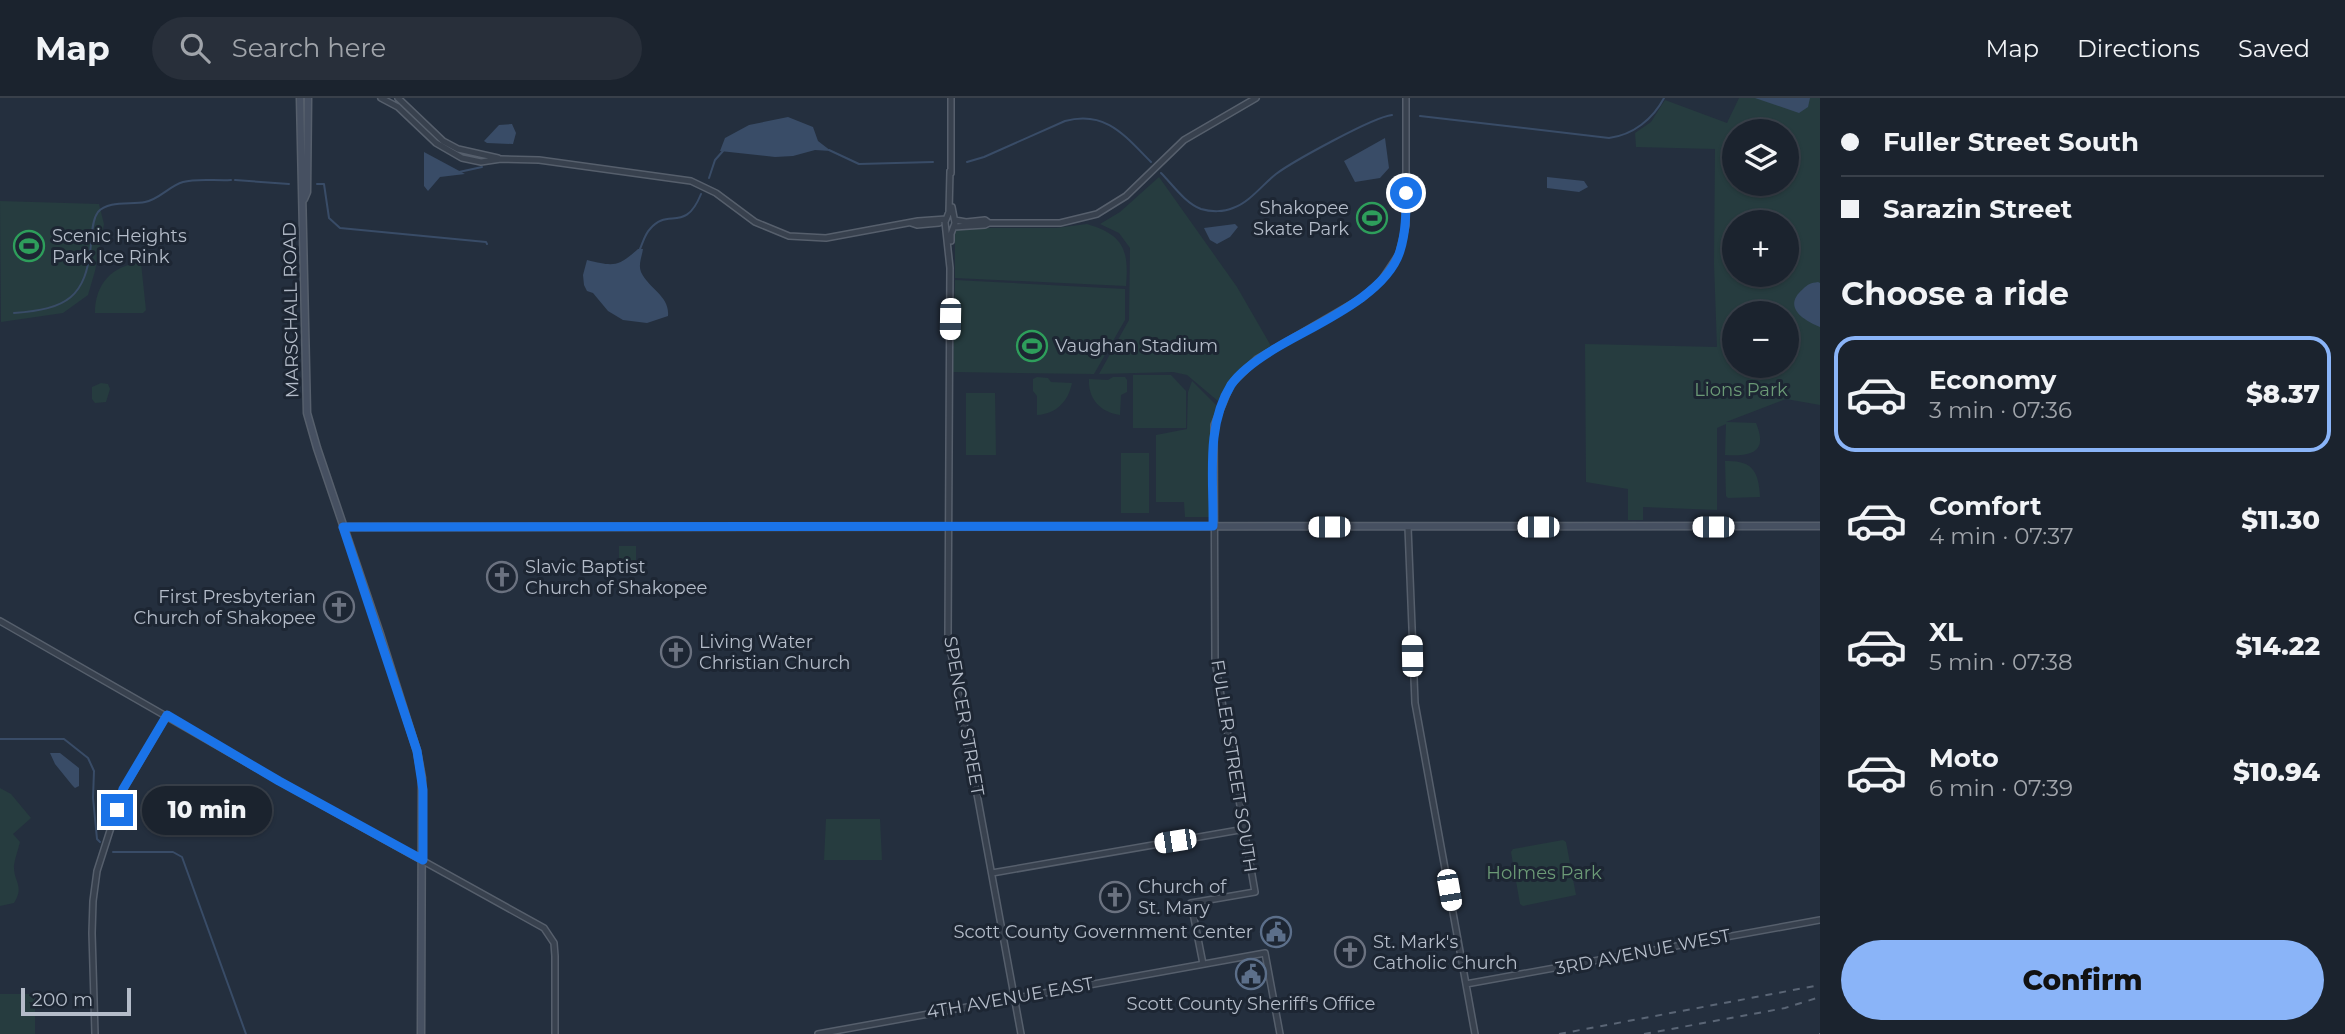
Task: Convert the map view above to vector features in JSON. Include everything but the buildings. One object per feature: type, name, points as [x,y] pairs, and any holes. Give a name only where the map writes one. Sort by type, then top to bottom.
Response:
[{"type":"main road","name":"MARSCHALL ROAD","points":[[300,98],[307,413],[417,751],[423,790],[422,1034]]},
{"type":"main road","name":"MARSCHALL ROAD","points":[[304,199],[307,192],[308,98]]},
{"type":"main road","points":[[343,527],[1820,526]]},
{"type":"street","points":[[381,98],[398,107],[447,151],[462,158],[481,162],[501,159],[539,160],[691,181],[716,193],[763,227],[797,238],[826,238],[911,223],[946,222],[951,218],[954,223],[985,225],[1060,223],[1097,215],[1126,196],[1184,140],[1256,98]]},
{"type":"street","points":[[398,98],[443,141],[458,149],[501,159]]},
{"type":"street","name":"SPENCER STREET","points":[[950,268],[946,222],[949,212],[951,98]]},
{"type":"street","name":"FULLER STREET SOUTH","points":[[1203,964],[1191,903],[1255,892],[1215,661],[1214,425],[1231,384],[1257,359],[1362,298],[1381,281],[1399,254],[1406,225],[1406,98]]},
{"type":"street","name":"SPENCER STREET","points":[[950,171],[954,223],[950,268],[948,636],[1021,1034]]},
{"type":"street","points":[[1408,527],[1414,699],[1475,1034]]},
{"type":"street","points":[[0,621],[279,781],[534,921],[550,935],[554,943],[555,1034]]},
{"type":"street","points":[[95,1034],[92,933],[97,871],[123,789],[167,715]]},
{"type":"street","points":[[992,873],[1245,829]]},
{"type":"street","name":"3RD AVENUE WEST","points":[[1466,984],[1820,920]]},
{"type":"street","name":"4TH AVENUE EAST","points":[[818,1034],[1265,954],[1280,1034]]},
{"type":"green space","name":"Lions Park","points":[[1739,98],[1820,98],[1820,405],[1786,399],[1726,422],[1756,423],[1760,441],[1758,447],[1742,455],[1725,455],[1726,424],[1717,428],[1717,510],[1643,507],[1643,520],[1628,520],[1628,489],[1586,482],[1585,344],[1717,347],[1714,264],[1715,149],[1636,147],[1635,133],[1651,122],[1665,100],[1722,121],[1722,196],[1799,196],[1799,119],[1729,119]]},
{"type":"green space","points":[[1159,177],[1237,287],[1271,346],[1240,369],[1218,401],[1187,375],[1173,372],[1099,374],[1129,320],[1130,248],[1119,233],[1100,224],[1120,212]]},
{"type":"green space","points":[[0,201],[99,204],[104,224],[88,295],[63,313],[1,322]]},
{"type":"green space","name":"Shakopee Skate Park","points":[[1383,210],[1382,226],[1363,228],[1362,211]]},
{"type":"green space","points":[[1087,224],[1109,233],[1122,246],[1126,263],[1126,286],[955,278],[955,228],[1056,228]]},
{"type":"green space","points":[[141,263],[146,310],[143,313],[95,313],[98,293],[107,278],[122,268]]},
{"type":"green space","name":"Vaughan Stadium","points":[[955,280],[1125,289],[1125,320],[1094,374],[953,372]]},
{"type":"green space","points":[[1133,375],[1171,375],[1186,391],[1186,428],[1133,428]]},
{"type":"green space","points":[[1125,377],[1127,380],[1127,392],[1121,395],[1120,415],[1101,408],[1093,398],[1089,386],[1089,379],[1108,380]]},
{"type":"green space","points":[[1048,378],[1051,382],[1072,383],[1068,396],[1060,406],[1037,415],[1033,379]]},
{"type":"green space","points":[[1192,381],[1216,405],[1211,429],[1210,517],[1185,517],[1184,502],[1156,502],[1156,435],[1187,429],[1188,392]]},
{"type":"green space","points":[[101,383],[108,384],[110,389],[106,402],[95,403],[92,399],[92,387]]},
{"type":"green space","points":[[966,393],[995,393],[996,455],[966,455]]},
{"type":"green space","points":[[1121,453],[1149,453],[1149,513],[1121,513]]},
{"type":"green space","points":[[1725,461],[1742,463],[1752,469],[1758,480],[1760,497],[1726,496]]},
{"type":"green space","points":[[619,546],[636,546],[636,566],[619,566]]},
{"type":"green space","points":[[0,788],[11,794],[31,818],[13,834],[20,842],[14,865],[19,888],[17,897],[14,903],[0,906]]},
{"type":"green space","points":[[826,819],[880,819],[882,860],[824,860]]},
{"type":"green space","name":"Holmes Park","points":[[1563,840],[1566,842],[1576,895],[1523,906],[1520,904],[1511,852],[1513,849]]},
{"type":"green space","points":[[0,994],[35,994],[35,1034],[0,1034]]},
{"type":"water","points":[[1755,98],[1810,98],[1808,107],[1799,113]]},
{"type":"water","points":[[788,117],[813,127],[818,141],[831,151],[815,150],[793,156],[775,157],[720,151],[725,138],[749,125]]},
{"type":"water","points":[[512,124],[516,133],[513,144],[484,141],[499,125]]},
{"type":"water","points":[[1385,138],[1389,168],[1380,178],[1355,182],[1344,161]]},
{"type":"water","points":[[424,152],[465,174],[440,177],[428,191],[424,186]]},
{"type":"water","points":[[1547,177],[1584,181],[1588,187],[1579,192],[1547,188]]},
{"type":"water","points":[[1235,224],[1238,227],[1230,237],[1217,244],[1210,240],[1204,228]]},
{"type":"water","points":[[638,249],[643,249],[641,272],[668,309],[668,316],[647,323],[623,320],[608,311],[584,285],[583,275],[587,260],[614,264],[625,260]]},
{"type":"water","points":[[1820,283],[1820,327],[1799,314],[1799,301],[1794,301],[1810,284]]},
{"type":"water","points":[[50,753],[60,753],[79,768],[79,786],[75,788],[72,785],[55,764]]},
{"type":"waterway","points":[[1420,116],[1609,138],[1641,125],[1654,113],[1664,98]]},
{"type":"waterway","points":[[1161,173],[1195,206],[1222,211],[1245,202],[1276,174],[1298,160],[1351,131],[1392,115]]},
{"type":"waterway","points":[[967,162],[1065,121],[1079,119],[1092,119],[1114,128],[1151,162]]},
{"type":"waterway","points":[[829,150],[859,164],[933,162]]},
{"type":"waterway","points":[[709,178],[715,160],[723,151]]},
{"type":"waterway","points":[[459,172],[482,167]]},
{"type":"waterway","points":[[14,313],[60,304],[78,289],[88,262],[95,219],[102,208],[150,200],[183,182],[231,180]]},
{"type":"waterway","points":[[235,180],[289,184]]},
{"type":"waterway","points":[[317,184],[324,184],[329,218],[340,228],[487,244]]},
{"type":"waterway","points":[[640,249],[650,229],[663,220],[683,217],[689,213],[701,194]]},
{"type":"waterway","points":[[0,739],[64,739],[88,758],[94,771],[93,798],[97,839],[100,842]]},
{"type":"waterway","points":[[113,852],[173,852],[182,857],[246,1034]]},
{"type":"railway","points":[[1559,1034],[1820,985]]},
{"type":"railway","points":[[1644,1034],[1785,1008],[1820,997]]},
{"type":"place","name":"Shakopee Skate Park","points":[[1372,218]]},
{"type":"place","name":"Scenic Heights Park Ice Rink","points":[[29,246]]},
{"type":"place","name":"Vaughan Stadium","points":[[1032,346]]},
{"type":"place","name":"Slavic Baptist Church of Shakopee","points":[[502,577]]},
{"type":"place","name":"First Presbyterian Church of Shakopee","points":[[339,607]]},
{"type":"place","name":"Living Water Christian Church","points":[[676,652]]},
{"type":"place","name":"Church of St. Mary","points":[[1115,897]]},
{"type":"place","name":"Scott County Government Center","points":[[1276,932]]},
{"type":"place","name":"St. Mark's Catholic Church","points":[[1350,952]]},
{"type":"place","name":"Scott County Sheriff's Office","points":[[1251,974]]},
{"type":"route","points":[[117,810],[123,789],[167,715],[279,781],[423,860],[423,790],[417,751],[343,527],[1213,526],[1214,425],[1231,384],[1257,359],[1362,298],[1381,281],[1399,254],[1406,225],[1406,193]]}]
